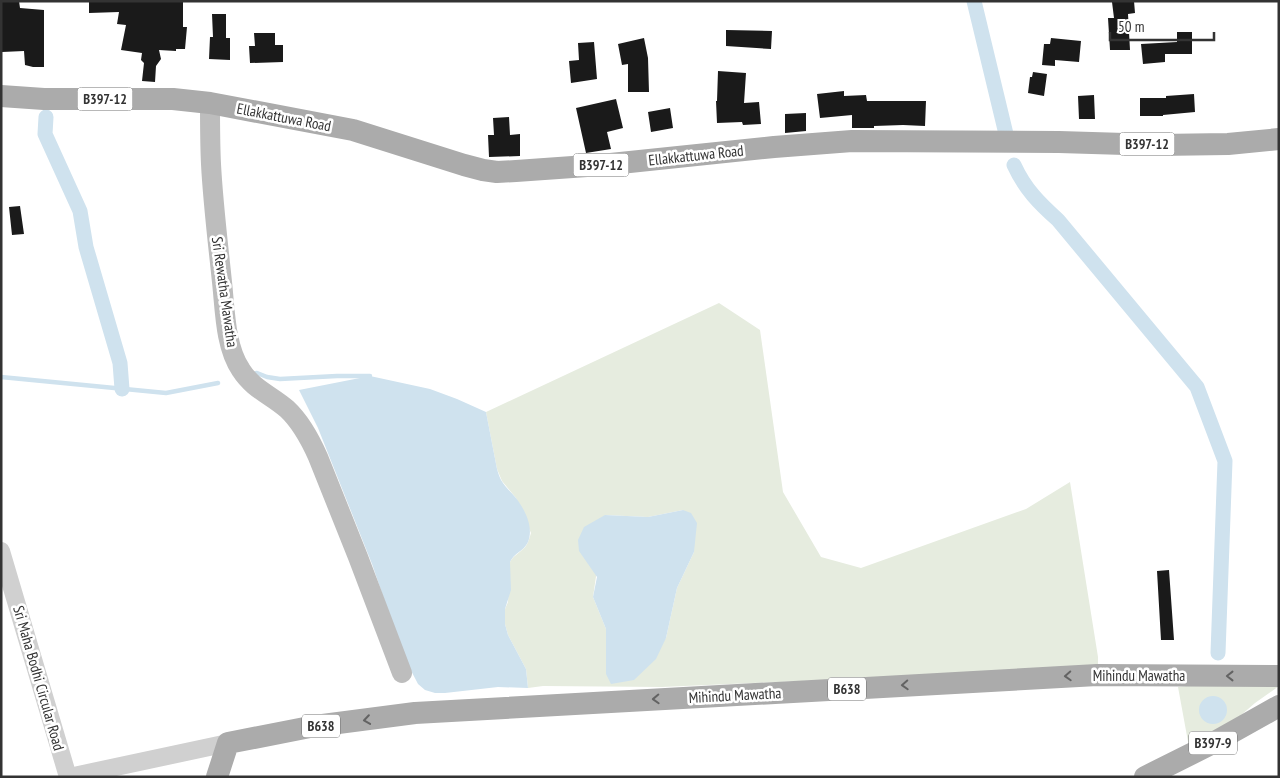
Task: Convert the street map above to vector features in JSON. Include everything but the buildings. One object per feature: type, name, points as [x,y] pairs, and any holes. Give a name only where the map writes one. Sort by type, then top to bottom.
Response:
[{"type":"main road","name":"Ellakkattuwa Road","points":[[1,96],[44,99],[173,99],[210,103],[353,130],[464,165],[496,172],[601,165],[774,146],[831,142],[1077,142],[1158,145],[1228,144],[1279,139]]},
{"type":"main road","name":"Sri Rewatha Mawatha","points":[[210,103],[211,165],[218,241],[227,328],[235,360],[245,376],[259,390],[289,411],[306,432],[318,457],[402,672]]},
{"type":"main road","name":"Mihindu Mawatha","points":[[228,743],[315,726],[415,713],[1097,674],[1279,676]]},
{"type":"main road","name":"B397-9","points":[[1145,777],[1213,743],[1279,706]]},
{"type":"main road","points":[[217,777],[228,743]]},
{"type":"street","name":"Sri Maha Bodhi Circular Road","points":[[1,551],[68,777]]},
{"type":"street","name":"B638","points":[[68,777],[228,743]]},
{"type":"shaded area","points":[[719,303],[760,330],[783,492],[821,557],[861,568],[1026,509],[1070,482],[1098,657],[1098,668],[662,687],[543,686],[528,688],[526,669],[508,635],[505,624],[505,609],[508,602],[510,562],[526,546],[531,533],[516,498],[502,481],[497,469],[486,412]],"holes":[[[683,510],[694,552],[677,588],[666,638],[606,674],[606,629],[593,597],[605,515],[648,517]]]},
{"type":"shaded area","points":[[1211,683],[1279,686],[1255,703],[1225,729],[1189,747],[1178,687]]},
{"type":"water","points":[[370,376],[430,389],[486,412],[497,469],[504,485],[523,508],[530,530],[528,542],[510,562],[511,590],[505,609],[505,624],[508,635],[526,669],[528,688],[498,687],[435,693],[425,690],[418,684],[404,657],[372,564],[318,428],[299,390]]},
{"type":"water","points":[[683,510],[691,513],[697,523],[694,552],[677,588],[666,638],[656,659],[634,680],[611,684],[606,674],[606,629],[593,597],[597,577],[579,551],[578,540],[584,527],[605,515],[648,517]]},
{"type":"water","points":[[1213,696],[1223,700],[1227,710],[1223,720],[1213,724],[1203,720],[1199,710],[1203,700]]},
{"type":"waterway","points":[[974,1],[1006,134]]},
{"type":"waterway","points":[[46,117],[45,134],[80,211],[86,247],[120,363],[122,389]]},
{"type":"waterway","points":[[1014,165],[1033,195],[1058,220],[1197,387],[1225,461],[1218,653]]},
{"type":"waterway","points":[[252,374],[257,373],[280,379],[370,376]]},
{"type":"waterway","points":[[1,377],[166,393],[218,383]]}]
